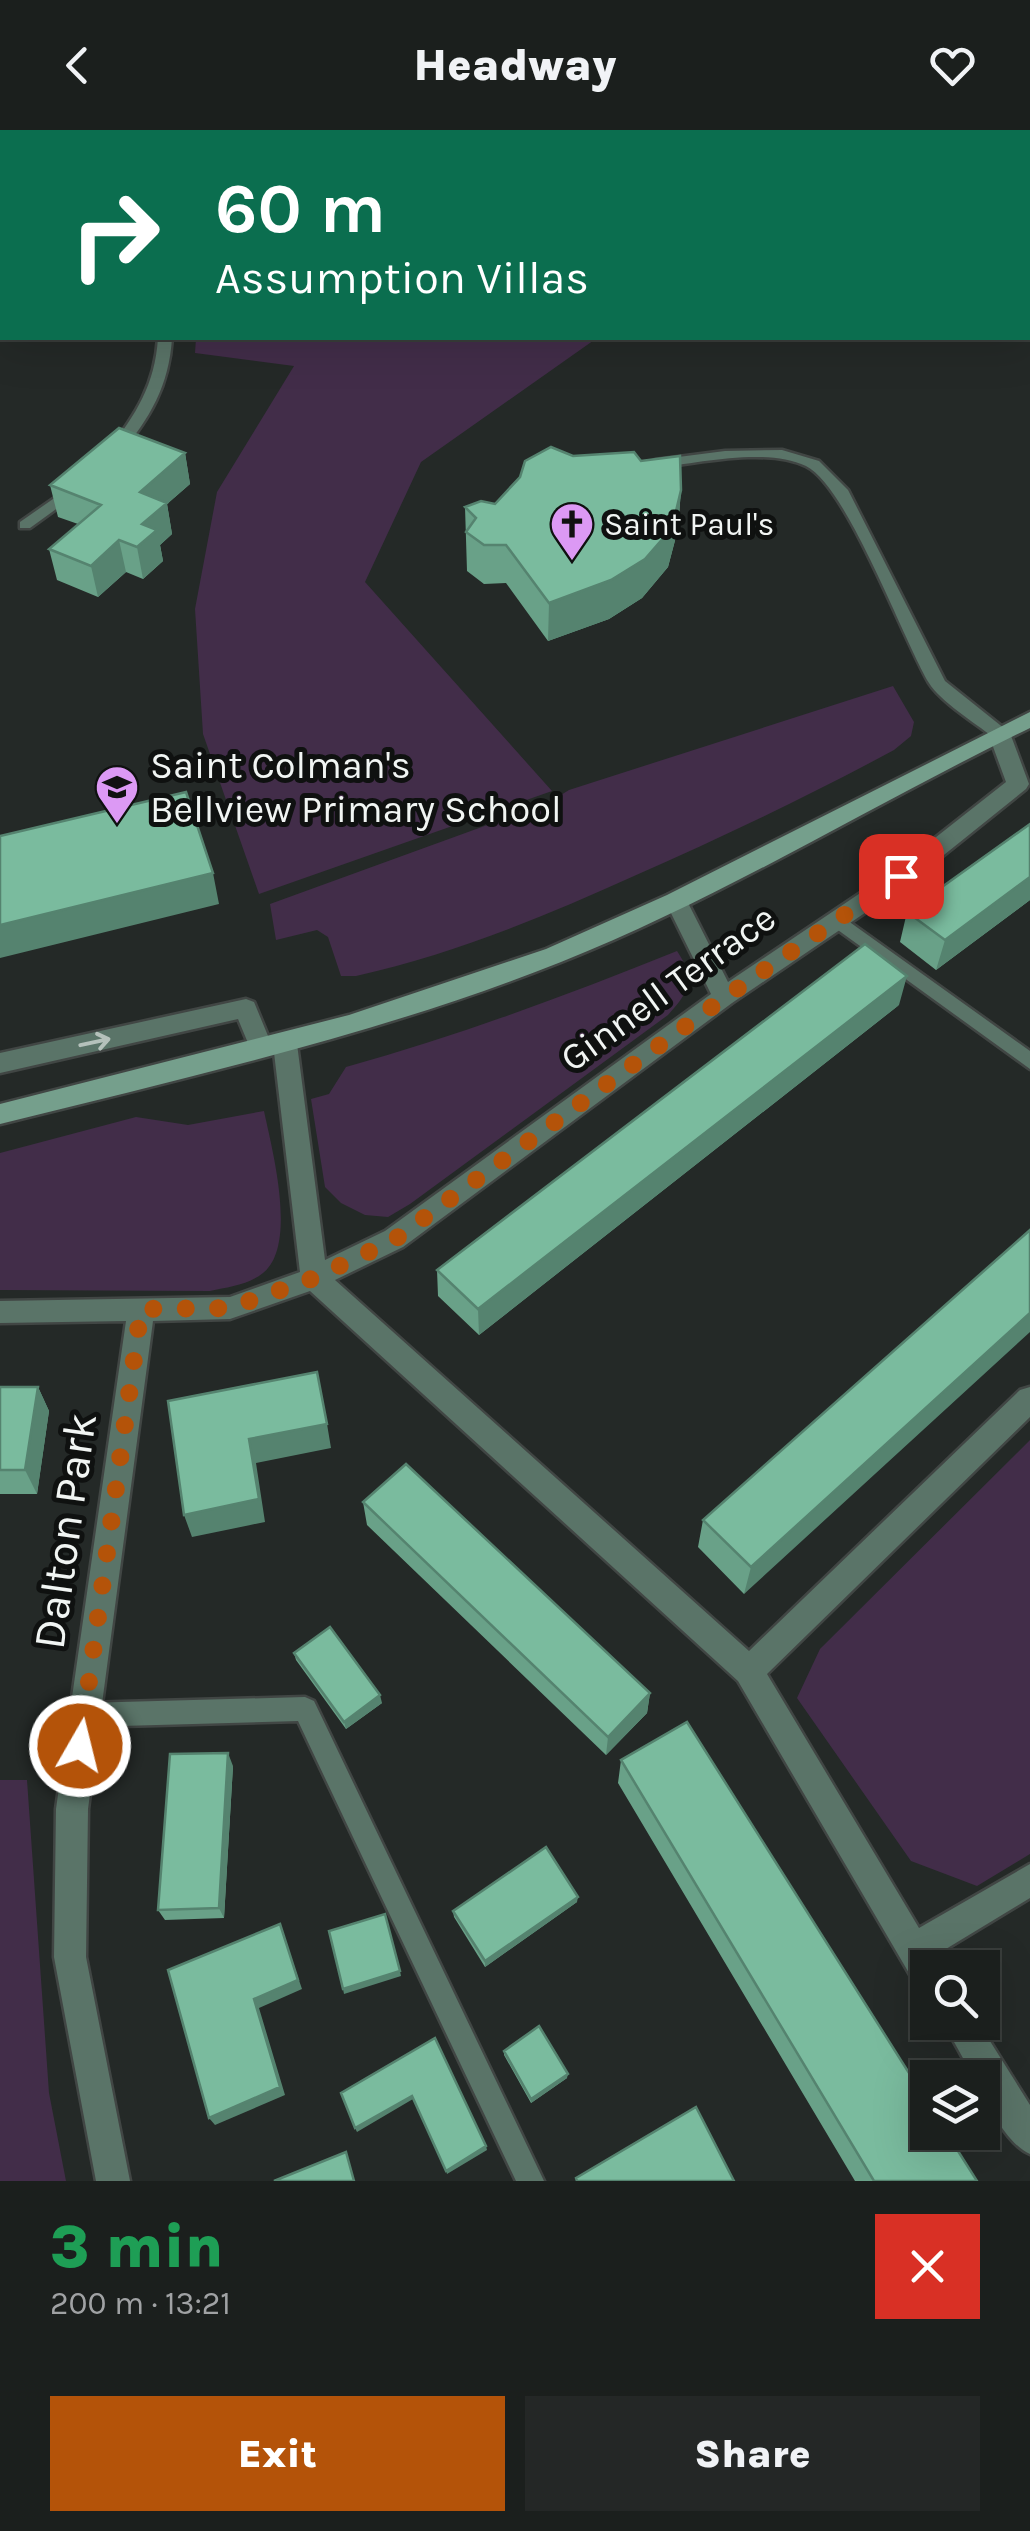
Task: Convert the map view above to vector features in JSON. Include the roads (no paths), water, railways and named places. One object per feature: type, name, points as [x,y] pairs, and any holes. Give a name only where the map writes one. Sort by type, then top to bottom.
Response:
[{"type":"street","points":[[0,1114],[273,1046],[452,994],[558,954],[676,901],[1030,719]]},
{"type":"street","name":"Ginnell Terrace","points":[[0,1312],[230,1308],[314,1278],[394,1240],[724,998],[901,876],[1018,784],[999,734]]},
{"type":"street","points":[[676,901],[724,998]]},
{"type":"street","points":[[0,1063],[246,1008],[273,1046],[314,1278],[749,1671],[914,1950]]},
{"type":"street","name":"Dalton Park","points":[[112,2181],[70,1957],[72,1809],[141,1309]]},
{"type":"street","points":[[749,1671],[1030,1399]]},
{"type":"street","points":[[935,1950],[1030,1880]]},
{"type":"street","points":[[969,2040],[1030,2137]]},
{"type":"lane","points":[[108,459],[150,410],[165,340]]},
{"type":"lane","points":[[635,466],[763,454],[782,454],[814,464],[843,493],[938,684],[999,734]]},
{"type":"lane","points":[[25,525],[83,482]]},
{"type":"lane","points":[[837,920],[1030,1061]]},
{"type":"lane","points":[[85,1715],[305,1709],[530,2181]]},
{"type":"place","name":"Saint Paul's","points":[[572,562]]},
{"type":"place","name":"Saint Colman's Bellview Primary School","points":[[117,825]]}]
